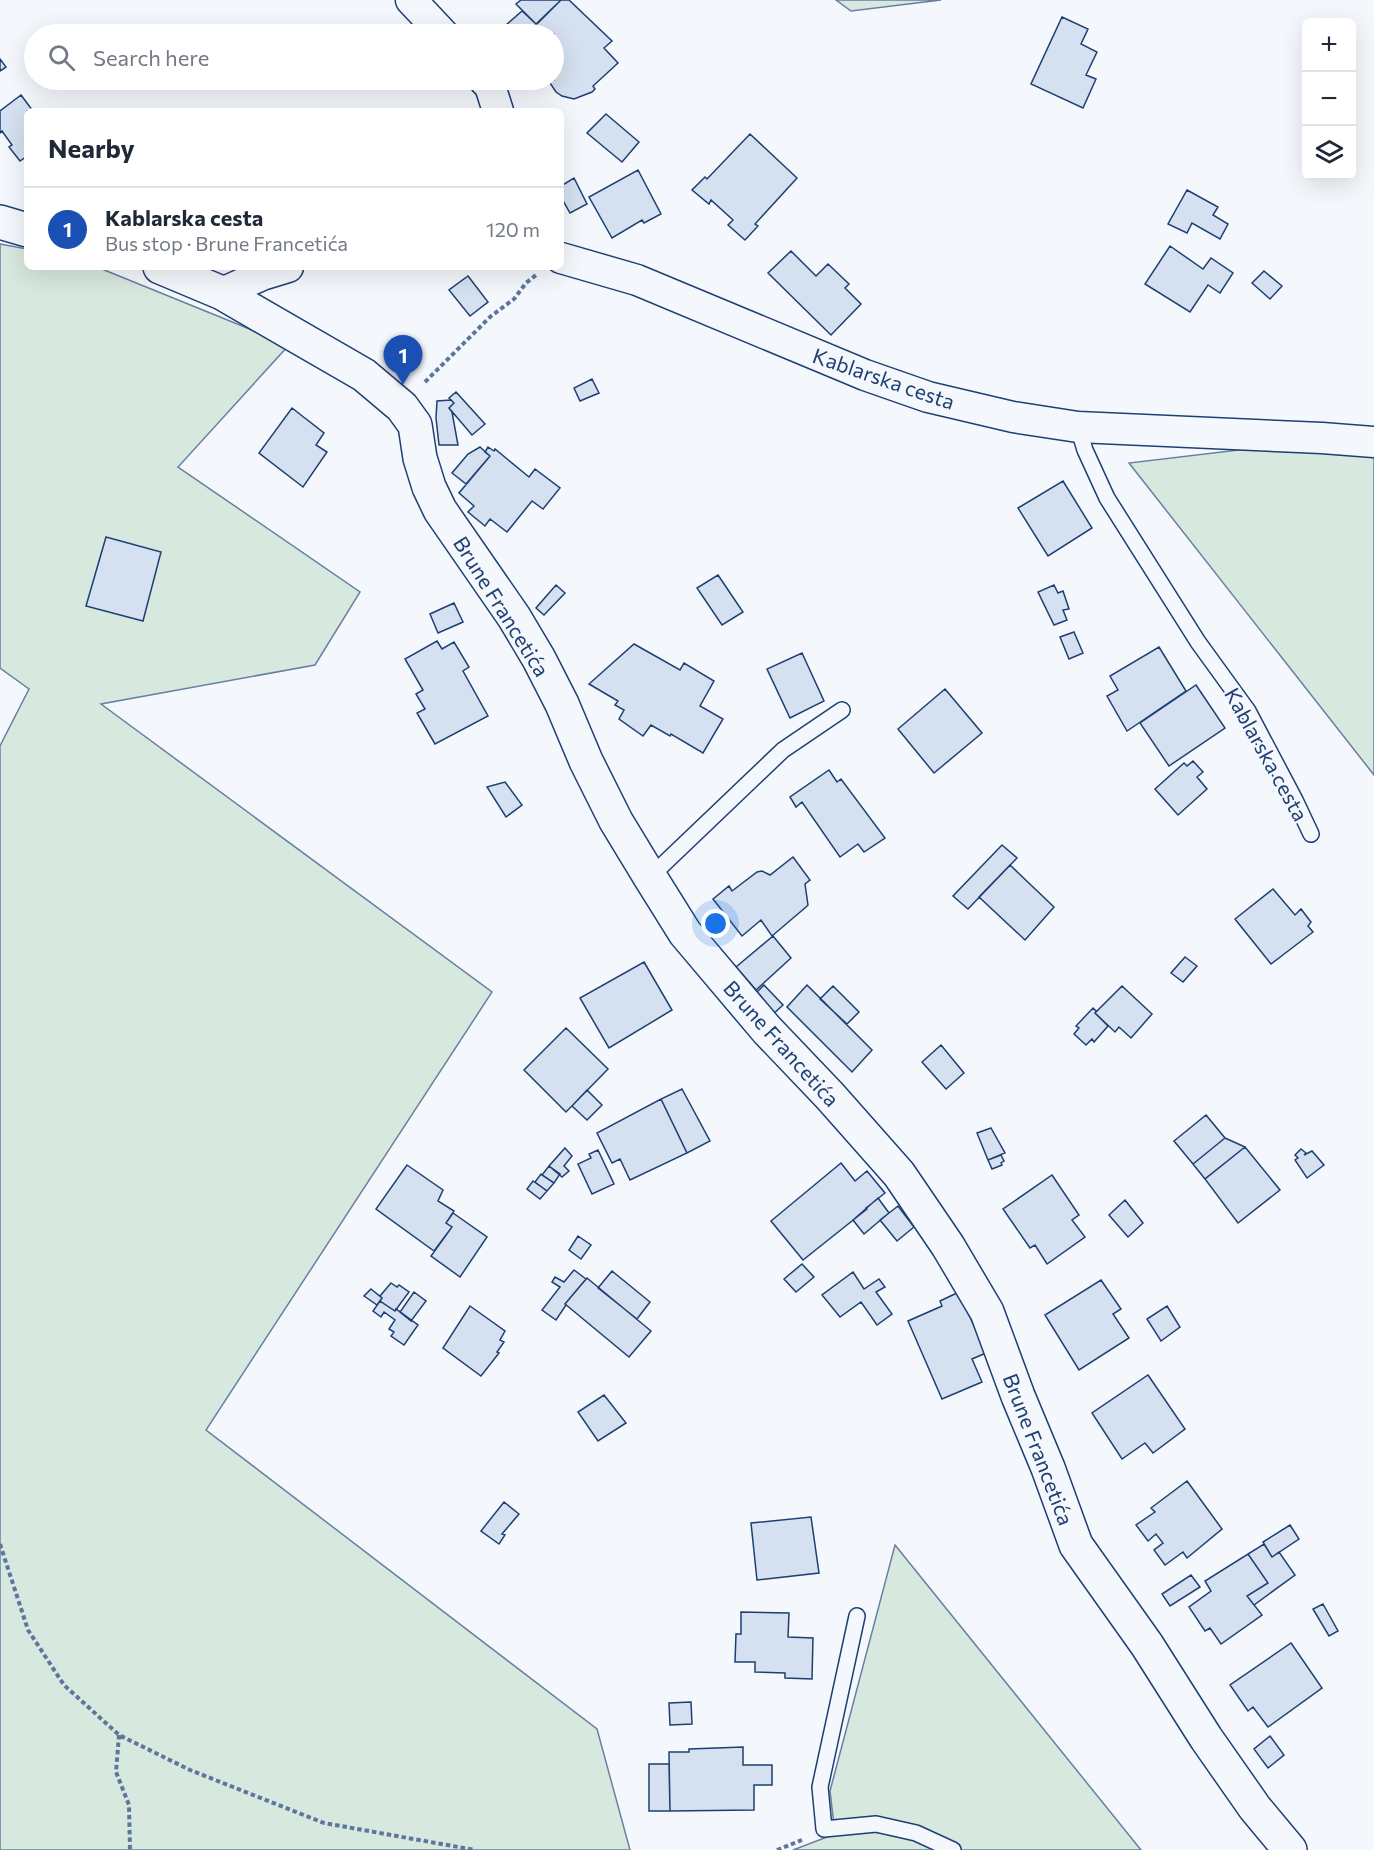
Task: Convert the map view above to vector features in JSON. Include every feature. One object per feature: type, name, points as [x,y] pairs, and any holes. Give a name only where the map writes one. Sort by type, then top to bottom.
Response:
[{"type":"street","points":[[411,0],[434,24]]},
{"type":"street","points":[[491,90],[497,108]]},
{"type":"street","points":[[0,222],[24,229]]},
{"type":"street","name":"Kablarska cesta","points":[[564,267],[638,280],[865,375],[928,397],[1013,417],[1078,427],[1374,442]]},
{"type":"street","points":[[167,270],[222,292],[278,270]]},
{"type":"street","name":"Brune Francetića","points":[[222,292],[364,375],[402,407],[415,424],[420,458],[429,487],[440,510],[514,616],[539,659],[611,811],[650,877],[685,933],[767,1030],[830,1096],[899,1174],[948,1246],[987,1312],[1076,1545],[1148,1645],[1206,1738],[1255,1808],[1290,1850]]},
{"type":"lane","name":"Kablarska cesta","points":[[1078,427],[1085,450],[1107,498],[1198,642],[1248,711],[1311,834]]},
{"type":"lane","points":[[650,877],[783,750],[842,710]]},
{"type":"lane","points":[[857,1617],[820,1787],[824,1829],[876,1824],[916,1833],[953,1850]]},
{"type":"path","points":[[402,407],[490,317],[514,299],[526,283],[543,270]]},
{"type":"path","points":[[0,1544],[28,1630],[64,1685],[119,1735],[190,1770],[324,1823],[475,1850]]},
{"type":"path","points":[[119,1735],[116,1772],[129,1805],[130,1850]]},
{"type":"shaded area","points":[[836,0],[941,0],[851,11]]},
{"type":"shaded area","points":[[0,244],[24,248],[24,270],[104,270],[289,345],[178,467],[360,592],[315,665],[101,704],[492,992],[206,1430],[597,1729],[630,1850],[0,1850],[0,746],[29,689],[0,668]]},
{"type":"shaded area","points":[[1280,445],[1374,452],[1374,775],[1129,463]]},
{"type":"shaded area","points":[[895,1545],[1141,1850],[793,1850],[835,1834],[830,1791]]},
{"type":"building","points":[[521,0],[561,0],[536,24],[516,4]]},
{"type":"building","points":[[561,0],[569,0],[612,41],[604,48],[618,63],[593,86],[595,89],[592,92],[574,99],[562,96],[555,90],[564,90],[564,24],[537,24]]},
{"type":"building","points":[[522,11],[536,24],[507,24]]},
{"type":"building","points":[[1062,17],[1088,29],[1081,44],[1097,52],[1086,75],[1096,79],[1083,108],[1031,84]]},
{"type":"building","points":[[0,59],[6,67],[0,71]]},
{"type":"building","points":[[21,95],[31,108],[24,108],[24,158],[20,161],[9,147],[12,145],[2,131],[0,133],[0,111]]},
{"type":"building","points":[[606,114],[639,142],[622,162],[587,133]]},
{"type":"building","points":[[750,134],[797,178],[755,224],[758,226],[745,240],[728,225],[733,220],[711,200],[709,204],[692,190],[705,177],[707,179]]},
{"type":"building","points":[[638,170],[661,214],[644,223],[642,220],[612,238],[589,197]]},
{"type":"building","points":[[574,178],[587,204],[570,213],[564,202],[564,184]]},
{"type":"building","points":[[1187,190],[1218,207],[1213,215],[1228,224],[1220,239],[1192,223],[1187,233],[1168,224]]},
{"type":"building","points":[[1170,246],[1203,269],[1211,258],[1233,273],[1220,293],[1208,285],[1190,312],[1145,284]]},
{"type":"building","points":[[791,251],[816,276],[828,264],[849,284],[845,288],[861,304],[831,335],[768,273]]},
{"type":"building","points":[[1264,271],[1282,286],[1270,299],[1252,283]]},
{"type":"building","points":[[468,276],[488,302],[470,316],[449,290]]},
{"type":"building","points":[[592,379],[599,393],[580,401],[574,388]]},
{"type":"building","points":[[456,392],[485,424],[472,435],[449,408],[454,403],[449,398]]},
{"type":"building","points":[[451,400],[454,403],[449,408],[452,412],[458,445],[439,445],[437,401]]},
{"type":"building","points":[[292,408],[324,433],[316,445],[327,452],[303,487],[259,453]]},
{"type":"building","points":[[480,447],[490,456],[466,484],[452,473],[468,454]]},
{"type":"building","points":[[488,447],[494,451],[495,449],[529,477],[535,469],[560,488],[543,509],[532,501],[507,532],[490,519],[485,526],[468,512],[474,506],[459,493],[490,456],[485,452]]},
{"type":"building","points":[[1063,481],[1092,528],[1048,556],[1018,508]]},
{"type":"building","points":[[106,537],[161,552],[143,621],[86,606]]},
{"type":"building","points":[[718,575],[743,612],[722,625],[697,588]]},
{"type":"building","points":[[556,585],[565,593],[544,615],[536,608]]},
{"type":"building","points":[[1054,585],[1058,593],[1063,591],[1069,609],[1063,610],[1067,620],[1054,625],[1038,592]]},
{"type":"building","points":[[454,603],[463,622],[438,633],[430,614]]},
{"type":"building","points":[[1074,632],[1083,653],[1069,659],[1060,637]]},
{"type":"building","points":[[437,641],[442,649],[454,642],[469,667],[463,671],[488,716],[435,744],[417,713],[425,709],[416,694],[423,690],[405,659]]},
{"type":"building","points":[[634,644],[680,670],[684,663],[714,681],[700,706],[723,719],[703,753],[651,725],[643,736],[619,719],[624,710],[615,705],[618,701],[589,684]]},
{"type":"building","points":[[1159,647],[1186,691],[1127,731],[1107,696],[1118,690],[1110,676]]},
{"type":"building","points":[[802,653],[824,701],[790,718],[767,669]]},
{"type":"building","points":[[1196,685],[1225,728],[1169,766],[1140,723]]},
{"type":"building","points":[[945,689],[982,733],[934,773],[898,729]]},
{"type":"building","points":[[1193,761],[1203,772],[1197,777],[1207,789],[1178,815],[1155,789],[1184,763],[1187,766]]},
{"type":"building","points":[[829,770],[837,782],[841,779],[885,838],[864,852],[858,844],[840,857],[802,802],[796,807],[790,797]]},
{"type":"building","points":[[505,782],[522,805],[506,817],[487,787]]},
{"type":"building","points":[[1002,845],[1017,858],[968,909],[953,896]]},
{"type":"building","points":[[793,857],[810,880],[805,884],[808,905],[772,936],[761,920],[742,936],[713,899],[729,886],[732,891],[757,872],[762,871],[770,875]]},
{"type":"building","points":[[1010,865],[1054,907],[1025,940],[979,897]]},
{"type":"building","points":[[1273,889],[1295,915],[1301,909],[1311,922],[1308,926],[1313,932],[1271,964],[1235,919]]},
{"type":"building","points":[[773,936],[791,958],[756,990],[736,967]]},
{"type":"building","points":[[1185,957],[1197,966],[1183,982],[1171,973]]},
{"type":"building","points":[[644,962],[672,1010],[609,1048],[580,998]]},
{"type":"building","points":[[764,985],[783,1005],[771,1016],[752,997]]},
{"type":"building","points":[[807,985],[872,1050],[852,1072],[787,1007]]},
{"type":"building","points":[[833,986],[859,1012],[847,1024],[820,999]]},
{"type":"building","points":[[1122,986],[1152,1014],[1131,1038],[1119,1027],[1115,1032],[1095,1013]]},
{"type":"building","points":[[1093,1008],[1108,1026],[1094,1042],[1092,1039],[1086,1045],[1074,1034],[1079,1028],[1076,1026]]},
{"type":"building","points":[[566,1028],[608,1069],[566,1112],[524,1070]]},
{"type":"building","points":[[941,1045],[964,1073],[946,1089],[922,1062]]},
{"type":"building","points":[[682,1089],[710,1141],[687,1153],[661,1099]]},
{"type":"building","points":[[587,1090],[602,1105],[587,1120],[572,1106]]},
{"type":"building","points":[[661,1099],[687,1153],[630,1180],[620,1159],[612,1163],[597,1133]]},
{"type":"building","points":[[1206,1115],[1225,1138],[1193,1164],[1174,1141]]},
{"type":"building","points":[[991,1128],[1005,1153],[988,1160],[977,1133]]},
{"type":"building","points":[[1225,1138],[1245,1147],[1205,1179],[1193,1164]]},
{"type":"building","points":[[1245,1147],[1280,1190],[1238,1223],[1205,1179]]},
{"type":"building","points":[[565,1148],[572,1156],[564,1166],[569,1171],[562,1177],[549,1166]]},
{"type":"building","points":[[1301,1149],[1306,1153],[1304,1155],[1312,1151],[1324,1165],[1307,1178],[1295,1160],[1298,1158],[1295,1155]]},
{"type":"building","points":[[598,1150],[614,1184],[592,1194],[578,1164],[591,1158],[589,1154]]},
{"type":"building","points":[[1001,1155],[1004,1161],[1002,1165],[992,1169],[988,1160]]},
{"type":"building","points":[[841,1163],[855,1181],[867,1171],[885,1193],[803,1260],[771,1221]]},
{"type":"building","points":[[407,1165],[443,1190],[438,1201],[454,1211],[446,1223],[452,1227],[434,1251],[376,1209]]},
{"type":"building","points":[[549,1166],[560,1174],[554,1183],[542,1175]]},
{"type":"building","points":[[541,1174],[554,1183],[547,1191],[535,1182]]},
{"type":"building","points":[[1052,1175],[1079,1215],[1072,1220],[1085,1237],[1047,1264],[1035,1245],[1030,1248],[1003,1209]]},
{"type":"building","points":[[533,1181],[547,1191],[540,1199],[527,1189]]},
{"type":"building","points":[[878,1198],[889,1213],[864,1234],[853,1220]]},
{"type":"building","points":[[1125,1200],[1143,1223],[1128,1237],[1109,1215]]},
{"type":"building","points":[[898,1206],[914,1227],[897,1241],[880,1220]]},
{"type":"building","points":[[453,1213],[487,1237],[460,1277],[431,1256],[452,1227],[446,1223]]},
{"type":"building","points":[[578,1236],[591,1245],[581,1259],[569,1250]]},
{"type":"building","points":[[802,1264],[814,1277],[796,1292],[784,1279]]},
{"type":"building","points":[[574,1270],[586,1279],[565,1304],[556,1320],[542,1310],[560,1287],[552,1282],[555,1277],[564,1282]]},
{"type":"building","points":[[612,1271],[650,1302],[637,1319],[598,1288]]},
{"type":"building","points":[[853,1272],[864,1289],[879,1279],[885,1287],[876,1292],[892,1314],[877,1325],[861,1302],[840,1317],[822,1295]]},
{"type":"building","points":[[587,1278],[651,1331],[629,1357],[565,1304]]},
{"type":"building","points":[[1101,1280],[1121,1309],[1113,1314],[1129,1338],[1079,1370],[1045,1315]]},
{"type":"building","points":[[391,1283],[409,1292],[395,1311],[380,1301],[382,1298],[380,1296]]},
{"type":"building","points":[[371,1289],[382,1298],[377,1305],[364,1296]]},
{"type":"building","points":[[414,1292],[426,1301],[411,1321],[400,1312]]},
{"type":"building","points":[[959,1292],[986,1353],[972,1359],[982,1382],[942,1399],[908,1321],[942,1306],[940,1301]]},
{"type":"building","points":[[380,1301],[418,1325],[404,1345],[391,1336],[394,1332],[389,1329],[395,1320],[384,1312],[381,1317],[373,1311]]},
{"type":"building","points":[[470,1306],[505,1331],[500,1340],[504,1342],[497,1352],[499,1353],[481,1376],[443,1348]]},
{"type":"building","points":[[1167,1306],[1180,1327],[1161,1341],[1147,1319]]},
{"type":"building","points":[[1148,1375],[1185,1429],[1153,1453],[1145,1443],[1122,1459],[1092,1413]]},
{"type":"building","points":[[604,1395],[626,1423],[598,1441],[578,1412]]},
{"type":"building","points":[[1187,1481],[1222,1529],[1187,1558],[1183,1552],[1165,1565],[1154,1550],[1163,1543],[1156,1534],[1148,1541],[1136,1525],[1155,1512],[1151,1508]]},
{"type":"building","points":[[504,1502],[519,1514],[502,1534],[505,1535],[499,1544],[481,1531]]},
{"type":"building","points":[[811,1517],[819,1573],[757,1580],[751,1523]]},
{"type":"building","points":[[1290,1525],[1299,1539],[1272,1557],[1263,1542]]},
{"type":"building","points":[[1264,1544],[1272,1557],[1279,1552],[1295,1575],[1254,1605],[1247,1596],[1268,1583],[1248,1554]]},
{"type":"building","points":[[1248,1554],[1268,1583],[1247,1596],[1262,1615],[1221,1644],[1210,1628],[1205,1631],[1189,1607],[1211,1591],[1205,1581]]},
{"type":"building","points":[[1191,1575],[1200,1587],[1170,1606],[1162,1594]]},
{"type":"building","points":[[1323,1604],[1338,1631],[1329,1636],[1313,1609]]},
{"type":"building","points":[[741,1612],[789,1613],[788,1637],[813,1638],[812,1679],[785,1678],[785,1673],[755,1672],[755,1662],[735,1662],[736,1634],[741,1634]]},
{"type":"building","points":[[1291,1643],[1322,1688],[1268,1727],[1253,1707],[1248,1711],[1230,1685]]},
{"type":"building","points":[[691,1702],[692,1724],[670,1725],[669,1703]]},
{"type":"building","points":[[1270,1736],[1284,1755],[1268,1768],[1254,1749]]},
{"type":"building","points":[[743,1747],[743,1765],[772,1765],[772,1785],[754,1785],[754,1810],[670,1811],[669,1752]]},
{"type":"building","points":[[649,1764],[669,1764],[670,1811],[649,1811]]},
{"type":"place","name":"Kablarska cesta","points":[[403,385]]}]
